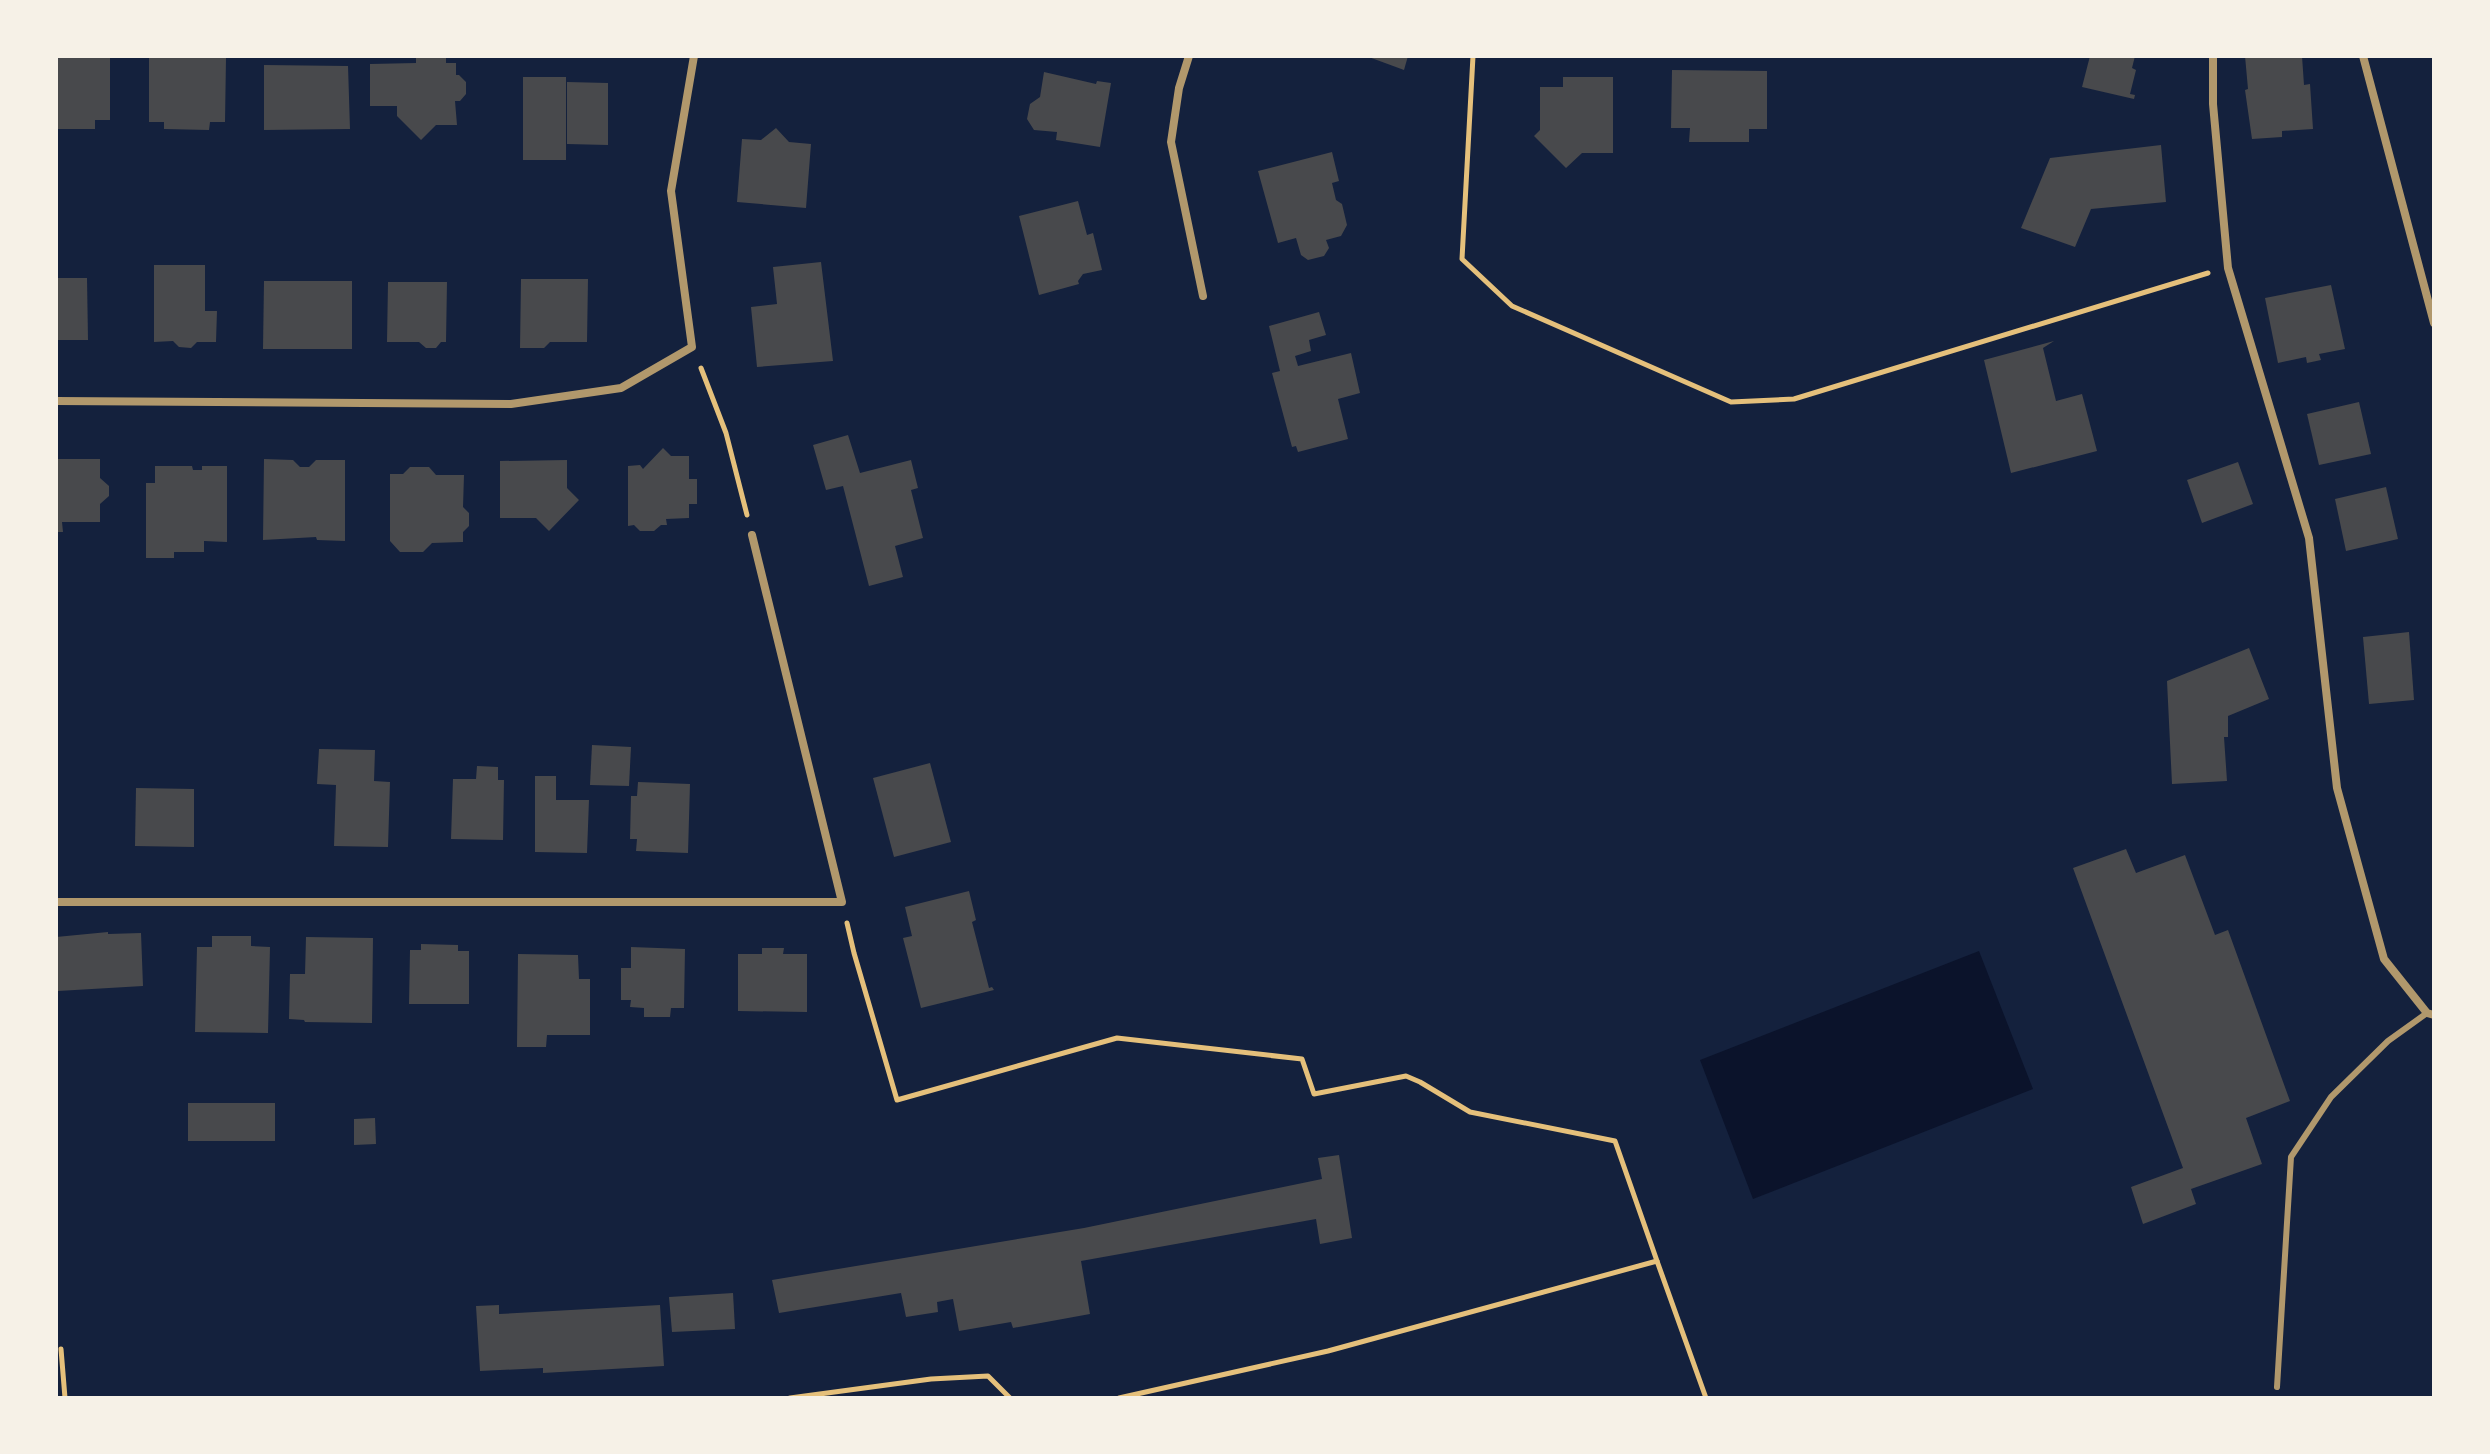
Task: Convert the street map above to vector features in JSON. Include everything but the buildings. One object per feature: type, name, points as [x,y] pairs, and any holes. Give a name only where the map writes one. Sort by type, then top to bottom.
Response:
[{"type":"street","points":[[56,401],[511,404],[621,388],[692,347],[671,191],[694,56]]},
{"type":"street","points":[[1189,56],[1179,88],[1171,142],[1203,296]]},
{"type":"street","points":[[2213,56],[2213,104],[2228,268],[2309,538],[2337,788],[2384,959],[2430,1014]]},
{"type":"street","points":[[2363,56],[2434,323]]},
{"type":"street","points":[[56,902],[842,902],[752,535]]},
{"type":"lane","points":[[2277,1387],[2291,1157],[2331,1097],[2388,1041],[2430,1014]]},
{"type":"path","points":[[1473,56],[1462,259],[1512,306],[1731,402],[1794,399],[2228,268]]},
{"type":"path","points":[[692,347],[726,433],[752,535]]},
{"type":"path","points":[[848,925],[897,1100],[1117,1038],[1302,1059],[1314,1094],[1406,1076],[1470,1112],[1615,1141],[1706,1398]]},
{"type":"path","points":[[1119,1398],[1328,1351],[1657,1261]]},
{"type":"path","points":[[61,1349],[65,1398]]},
{"type":"path","points":[[790,1398],[931,1379],[988,1376],[1010,1398]]},
{"type":"water","points":[[1979,951],[2033,1089],[1753,1199],[1700,1060]]}]
